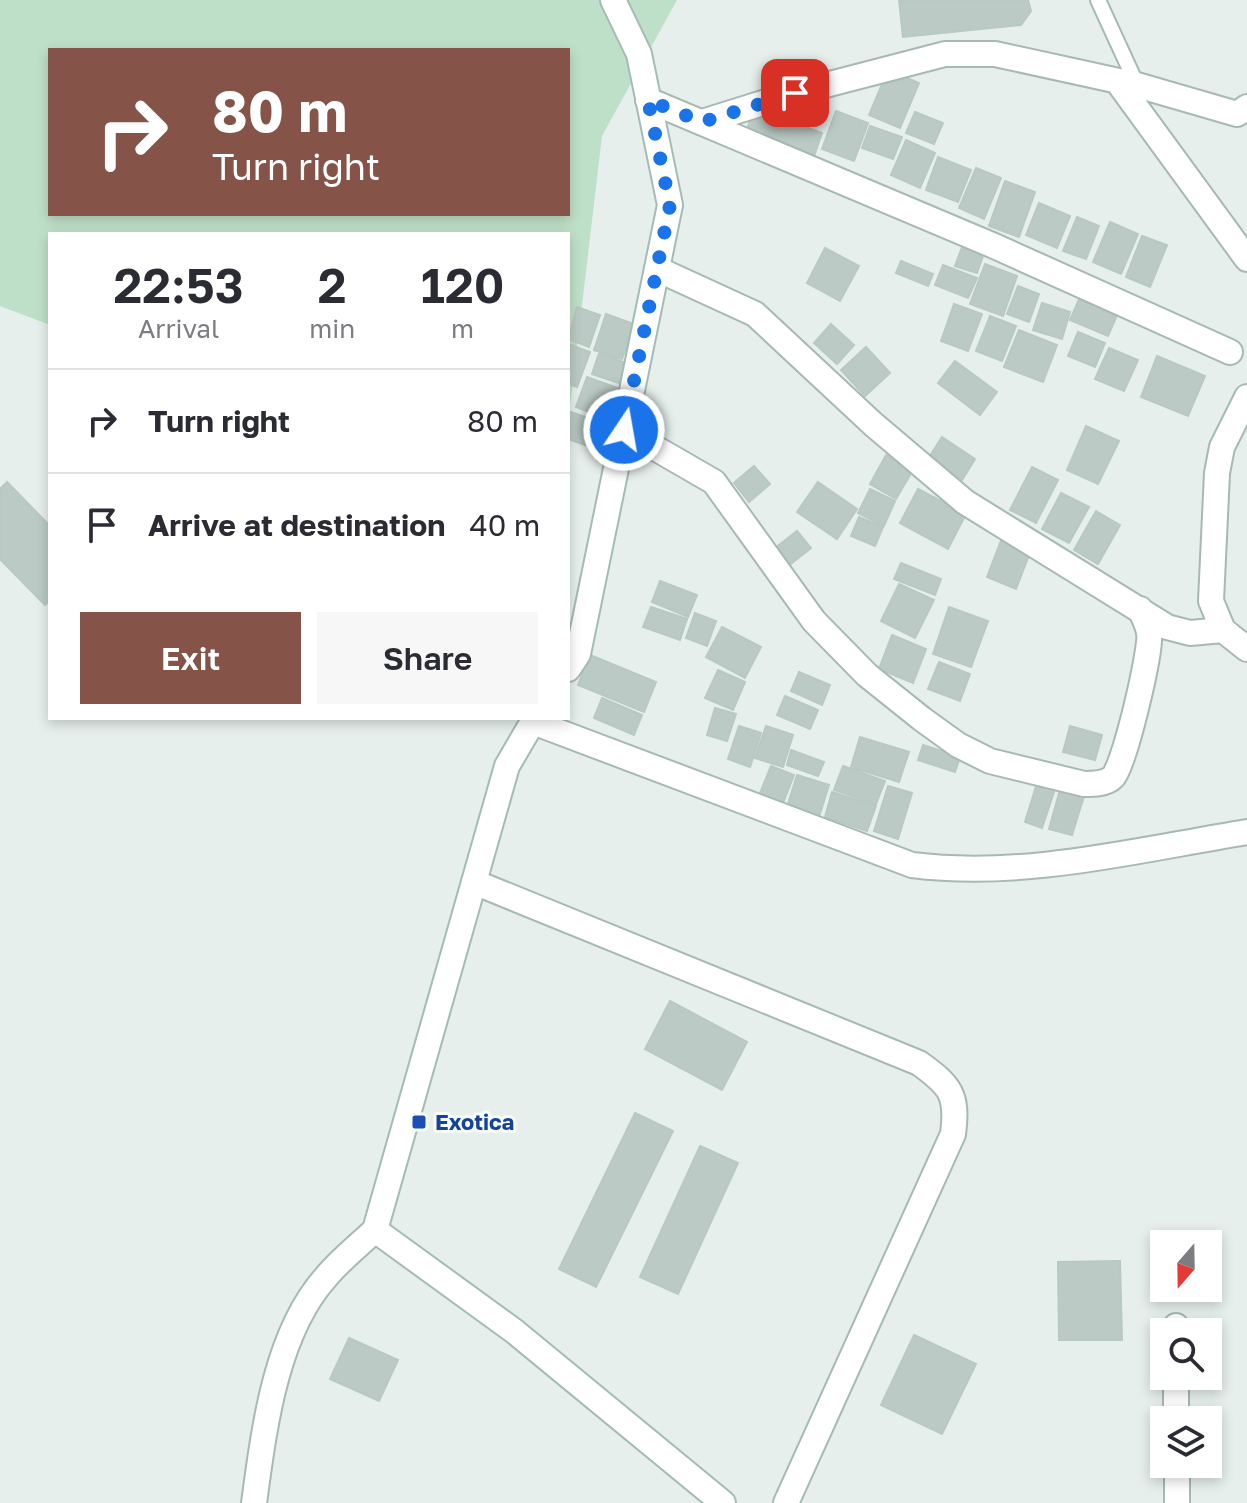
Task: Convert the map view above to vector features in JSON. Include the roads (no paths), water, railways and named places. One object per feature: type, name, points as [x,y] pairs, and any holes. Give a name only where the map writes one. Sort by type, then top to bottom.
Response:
[{"type":"street","points":[[570,666],[578,654],[670,205],[639,54],[613,0]]},
{"type":"street","points":[[702,122],[810,88],[945,54],[995,54],[1244,111]]},
{"type":"street","points":[[1127,83],[1247,259]]},
{"type":"street","points":[[648,100],[1230,352]]},
{"type":"street","points":[[657,269],[755,314],[873,424],[965,502],[1177,631],[1223,630]]},
{"type":"street","points":[[1247,397],[1222,447],[1217,473],[1211,601],[1223,630],[1247,649]]},
{"type":"street","points":[[624,430],[714,482],[814,621],[922,719],[958,745],[990,761],[1084,784],[1100,784],[1113,777],[1123,760],[1150,633],[1140,609]]},
{"type":"street","points":[[254,1503],[265,1425],[284,1347],[324,1278],[375,1230],[507,766],[534,720],[912,865],[949,869],[1056,866],[1247,832]]},
{"type":"street","points":[[474,882],[919,1063],[943,1080],[957,1105],[953,1134],[786,1503]]},
{"type":"street","points":[[375,1230],[514,1331],[723,1503]]},
{"type":"street","points":[[1177,1478],[1177,1503]]},
{"type":"lane","points":[[1098,0],[1127,83]]},
{"type":"place","name":"Exotica","points":[[419,1122]]}]
